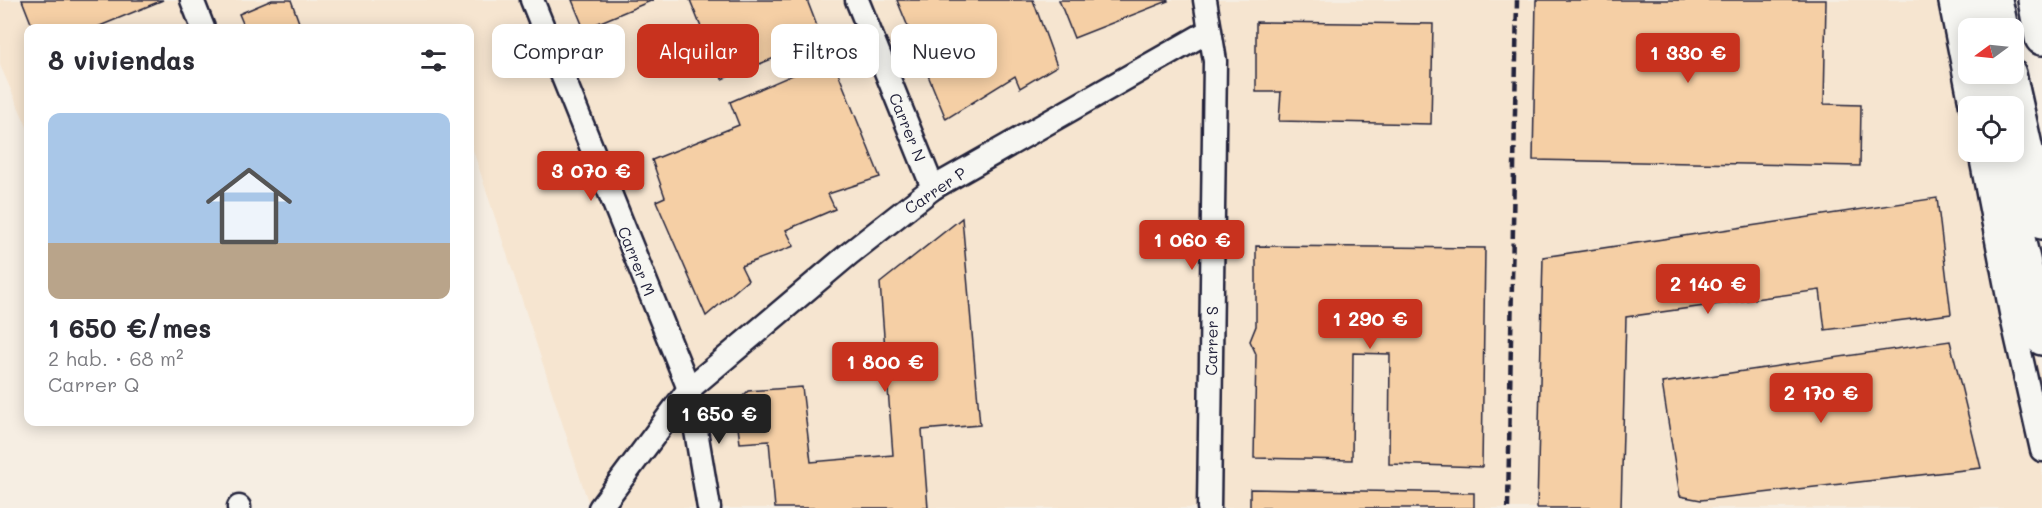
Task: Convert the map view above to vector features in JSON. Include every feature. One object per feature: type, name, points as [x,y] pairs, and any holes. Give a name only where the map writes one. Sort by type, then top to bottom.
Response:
[{"type":"highway","points":[[1970,0],[1974,18]]},
{"type":"highway","points":[[1995,0],[1999,18]]},
{"type":"highway","points":[[2035,0],[2042,38]]},
{"type":"highway","points":[[2011,84],[2042,222]]},
{"type":"highway","points":[[1999,162],[2042,338]]},
{"type":"street","points":[[192,0],[201,24]]},
{"type":"street","name":"Carrer M","points":[[531,0],[689,389],[709,508]]},
{"type":"street","name":"Carrer N","points":[[857,0],[933,188]]},
{"type":"street","name":"Carrer S","points":[[1205,0],[1215,61],[1209,508]]},
{"type":"street","points":[[1950,0],[1969,96]]},
{"type":"street","points":[[1962,0],[1965,18]]},
{"type":"street","name":"Carrer P","points":[[600,508],[689,389],[849,254],[933,188],[1209,31]]},
{"type":"street","points":[[1982,162],[2042,450]]},
{"type":"shaded area","points":[[0,0],[1960,0],[1958,84],[1966,84],[1967,96],[1958,96],[1958,162],[1993,162],[2042,381],[2042,508],[590,508],[474,153],[474,24],[24,24],[24,120],[0,65]]},
{"type":"building","points":[[22,0],[163,0],[105,24],[31,24]]},
{"type":"building","points":[[272,0],[291,0],[300,24],[243,24],[239,14]]},
{"type":"building","points":[[572,0],[653,0],[596,24],[582,24]]},
{"type":"building","points":[[690,0],[807,0],[816,24],[771,24],[771,59],[759,64],[759,24],[700,24]]},
{"type":"building","points":[[897,0],[1033,0],[1057,66],[1020,88],[1015,76],[946,119],[929,78],[997,78],[997,24],[907,24]]},
{"type":"building","points":[[1059,0],[1167,0],[1168,1],[1074,38]]},
{"type":"building","points":[[1536,0],[1826,0],[1824,104],[1861,105],[1860,166],[1533,160]]},
{"type":"building","points":[[1256,22],[1433,24],[1431,124],[1279,121],[1281,92],[1256,92]]},
{"type":"building","points":[[786,78],[840,78],[880,177],[828,194],[835,209],[786,230],[794,246],[741,266],[748,280],[706,316],[656,201],[665,197],[652,160],[739,125],[730,102]]},
{"type":"building","points":[[1937,198],[1951,314],[1825,330],[1820,290],[1626,317],[1621,508],[1537,508],[1543,257]]},
{"type":"building","points":[[962,218],[980,425],[922,430],[928,508],[775,508],[769,441],[740,443],[735,404],[748,391],[802,387],[811,462],[893,455],[880,283]]},
{"type":"building","points":[[1256,246],[1485,248],[1482,467],[1389,464],[1390,354],[1353,353],[1352,460],[1254,458],[1256,354],[1250,341],[1256,326]]},
{"type":"building","points":[[1950,341],[1981,468],[1701,500],[1680,496],[1662,383]]},
{"type":"building","points":[[1250,489],[1474,493],[1474,508],[1250,508]]},
{"type":"railway","points":[[1508,508],[1517,0]]}]
